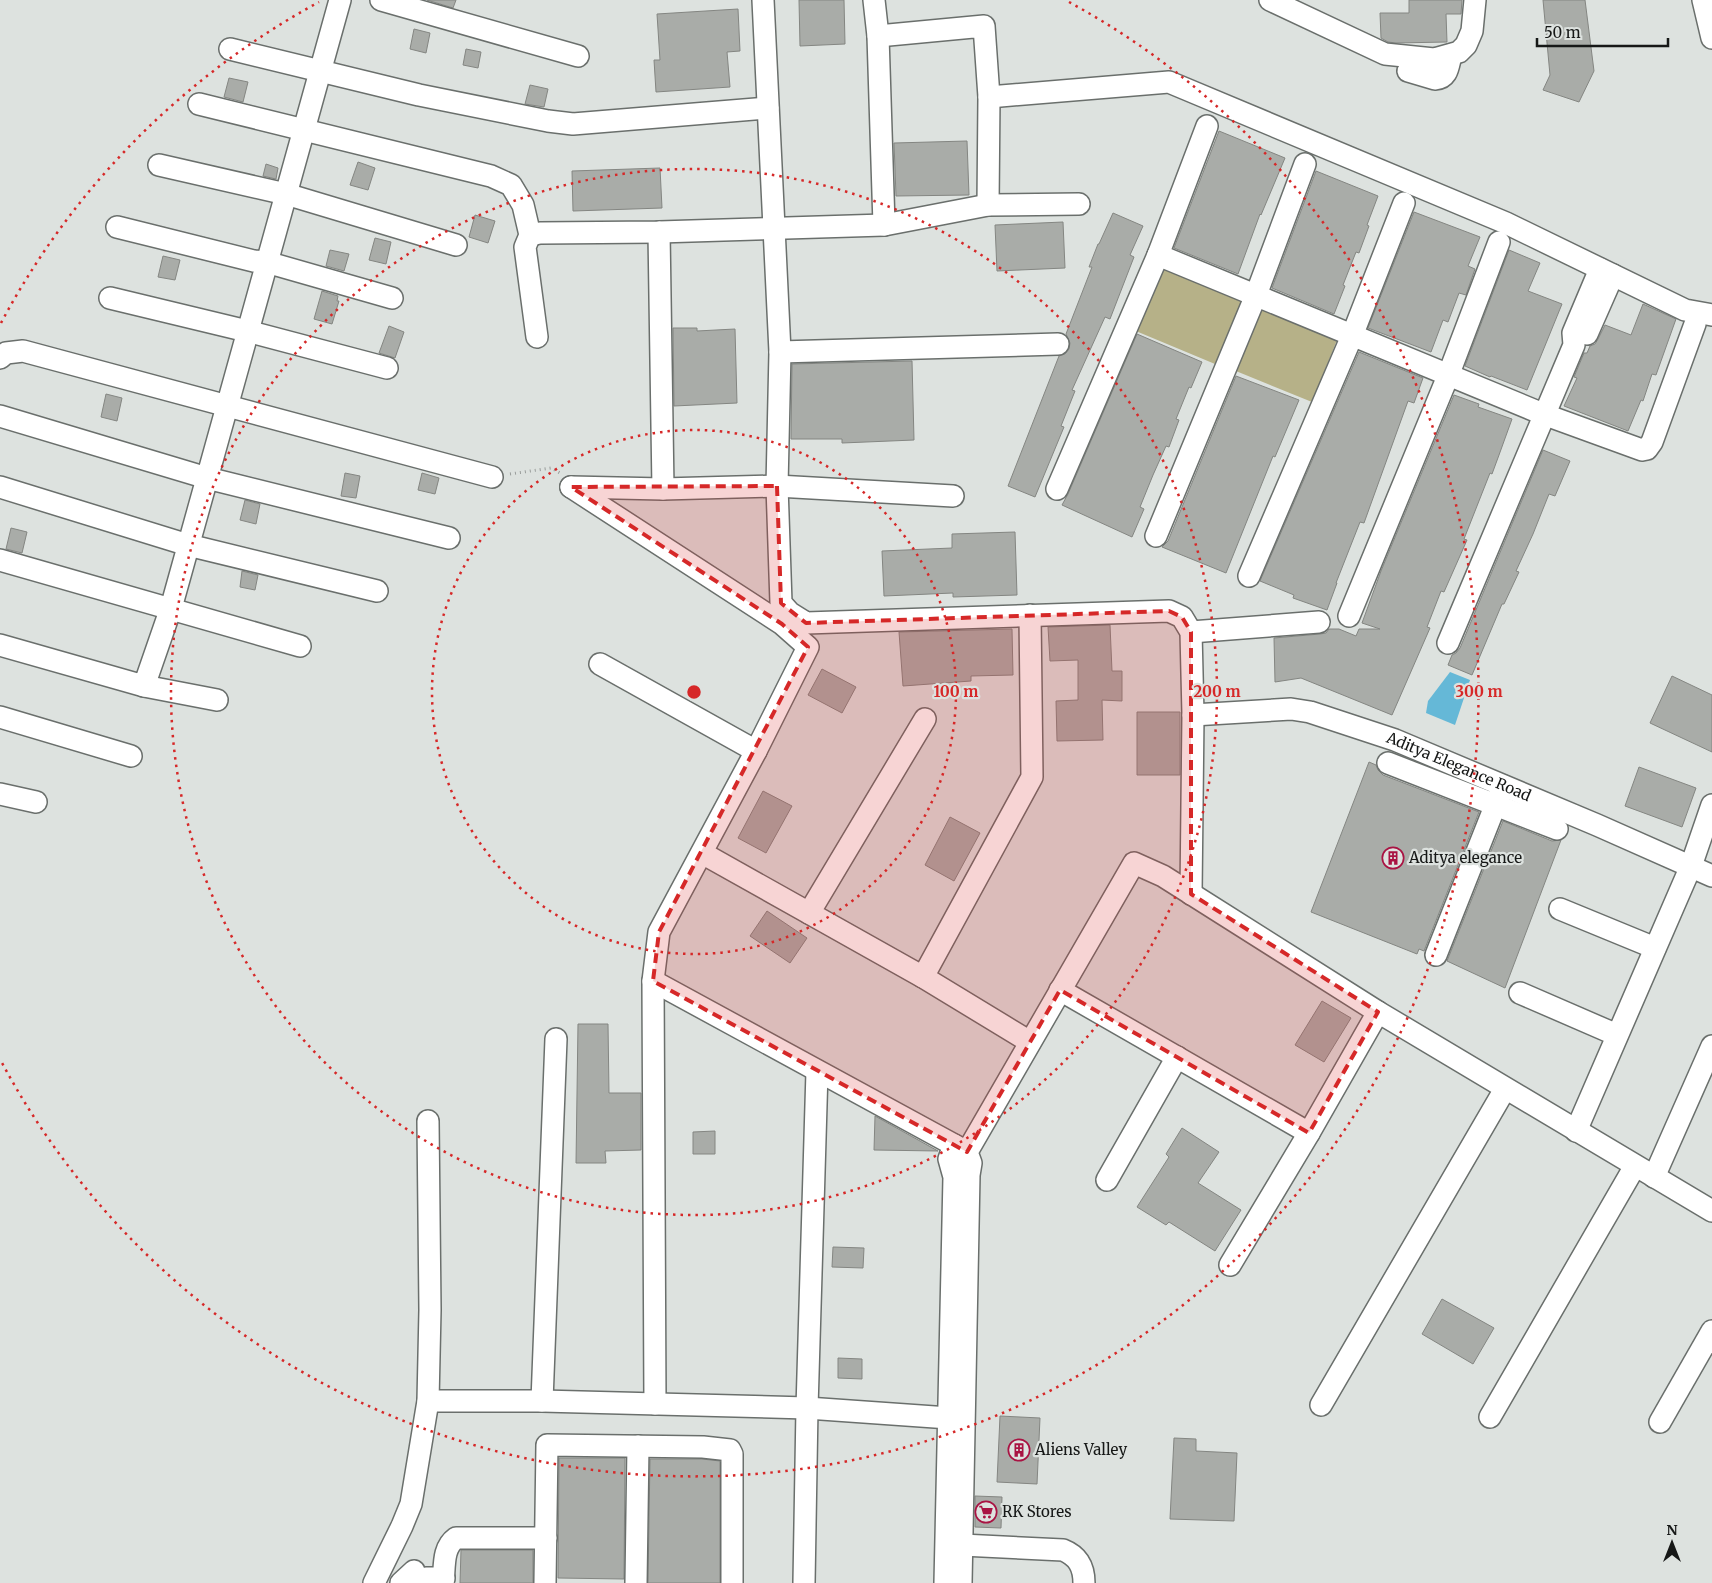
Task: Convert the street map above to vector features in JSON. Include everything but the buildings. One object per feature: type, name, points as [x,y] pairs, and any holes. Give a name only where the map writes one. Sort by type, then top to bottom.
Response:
[{"type":"street","points":[[144,686],[171,608],[340,0]]},
{"type":"street","points":[[381,0],[578,56]]},
{"type":"street","points":[[763,0],[780,352],[776,486],[781,603],[790,613],[806,623],[1169,611],[1182,617],[1191,632],[1193,715],[1191,894]]},
{"type":"street","points":[[874,0],[878,36],[884,225]]},
{"type":"street","points":[[1270,0],[1384,54],[1434,59],[1451,56],[1459,52],[1466,45],[1472,31],[1475,0]]},
{"type":"street","points":[[1703,0],[1712,38]]},
{"type":"street","points":[[878,36],[984,26],[989,97],[988,205]]},
{"type":"street","points":[[230,49],[420,95],[548,122],[573,124],[768,108]]},
{"type":"street","points":[[1408,71],[1439,79],[1446,73],[1451,56]]},
{"type":"street","points":[[989,97],[1170,82],[1506,223],[1704,320],[1652,442],[1647,449],[1637,449],[1448,376],[1158,255]]},
{"type":"street","points":[[199,104],[492,176],[511,186],[523,205],[530,235],[525,247],[537,337]]},
{"type":"street","points":[[1058,489],[1158,255],[1207,126]]},
{"type":"street","points":[[1156,536],[1256,296],[1305,164]]},
{"type":"street","points":[[158,166],[286,194],[456,245]]},
{"type":"street","points":[[1249,576],[1352,336],[1404,203]]},
{"type":"street","points":[[530,235],[540,233],[659,232],[884,225],[988,205],[1079,204]]},
{"type":"street","points":[[117,227],[254,261],[266,262],[392,298]]},
{"type":"street","points":[[659,232],[663,489]]},
{"type":"street","points":[[1349,616],[1448,376],[1499,242]]},
{"type":"street","points":[[1448,643],[1543,414],[1574,345],[1573,332],[1607,272]]},
{"type":"street","points":[[110,298],[247,330],[387,368]]},
{"type":"street","points":[[780,352],[1058,344]]},
{"type":"street","points":[[0,358],[6,353],[23,351],[492,477]]},
{"type":"street","points":[[0,416],[208,478],[449,538]]},
{"type":"street","points":[[571,487],[663,489],[776,486],[953,496]]},
{"type":"street","points":[[0,487],[188,545],[377,590]]},
{"type":"street","points":[[571,487],[782,624],[808,647],[756,752],[659,932],[654,981],[654,1404]]},
{"type":"street","points":[[0,560],[300,646]]},
{"type":"street","points":[[923,977],[1032,777],[1030,615]]},
{"type":"street","points":[[1191,632],[1319,622]]},
{"type":"street","points":[[0,645],[144,686],[218,700]]},
{"type":"street","points":[[600,664],[756,752]]},
{"type":"street","name":"Aditya Elegance Road","points":[[1193,715],[1291,709],[1310,712],[1395,740],[1494,793],[1691,866],[1712,876]]},
{"type":"street","points":[[0,717],[131,756]]},
{"type":"street","points":[[809,913],[925,719]]},
{"type":"street","points":[[1388,763],[1494,793],[1556,829]]},
{"type":"street","points":[[1436,955],[1494,793]]},
{"type":"street","points":[[0,794],[36,802]]},
{"type":"street","points":[[1576,1131],[1691,866],[1712,805]]},
{"type":"street","points":[[702,853],[923,977],[1030,1042]]},
{"type":"street","points":[[960,1148],[1030,1042],[1134,863],[1163,876],[1378,1012],[1712,1211]]},
{"type":"street","points":[[1560,909],[1656,948]]},
{"type":"street","points":[[654,981],[960,1148],[971,1163],[962,1176],[949,1418],[945,1583]]},
{"type":"street","points":[[1060,990],[1310,1133]]},
{"type":"street","points":[[1520,993],[1617,1036]]},
{"type":"street","points":[[1230,1265],[1310,1133],[1378,1012]]},
{"type":"street","points":[[542,1401],[556,1039]]},
{"type":"street","points":[[1654,1177],[1712,1046]]},
{"type":"street","points":[[1107,1180],[1177,1057]]},
{"type":"street","points":[[804,1583],[816,1070]]},
{"type":"street","points":[[1321,1405],[1505,1089]]},
{"type":"street","points":[[374,1583],[411,1504],[428,1401],[430,1300],[428,1122]]},
{"type":"street","points":[[1490,1417],[1635,1166]]},
{"type":"street","points":[[961,1583],[962,1176]]},
{"type":"street","points":[[1660,1422],[1712,1331]]},
{"type":"street","points":[[428,1401],[542,1401],[807,1408],[949,1418]]},
{"type":"street","points":[[545,1583],[547,1445],[703,1447],[730,1450],[732,1454],[732,1583]]},
{"type":"street","points":[[636,1583],[638,1446]]},
{"type":"street","points":[[411,1579],[426,1578],[443,1581],[446,1550],[450,1542],[456,1538],[546,1538]]},
{"type":"street","points":[[962,1545],[1063,1550],[1072,1553],[1078,1559],[1084,1575],[1084,1583]]},
{"type":"path","points":[[492,477],[551,468],[560,474],[571,487]]},
{"type":"highlighted area","points":[[777,486],[781,603],[806,623],[1169,611],[1182,617],[1191,632],[1191,894],[1378,1012],[1309,1133],[1060,990],[967,1152],[653,981],[659,932],[808,647],[782,624],[571,487]]},
{"type":"shaded area","points":[[1158,264],[1243,299],[1215,364],[1131,329]]},
{"type":"shaded area","points":[[1256,307],[1337,340],[1312,402],[1231,369]]},
{"type":"water","points":[[1450,672],[1470,680],[1455,725],[1426,713],[1428,701]]},
{"type":"place","name":"Aditya elegance","points":[[1393,858]]},
{"type":"place","name":"Aliens Valley","points":[[1019,1450]]},
{"type":"place","name":"RK Stores","points":[[986,1512]]}]
